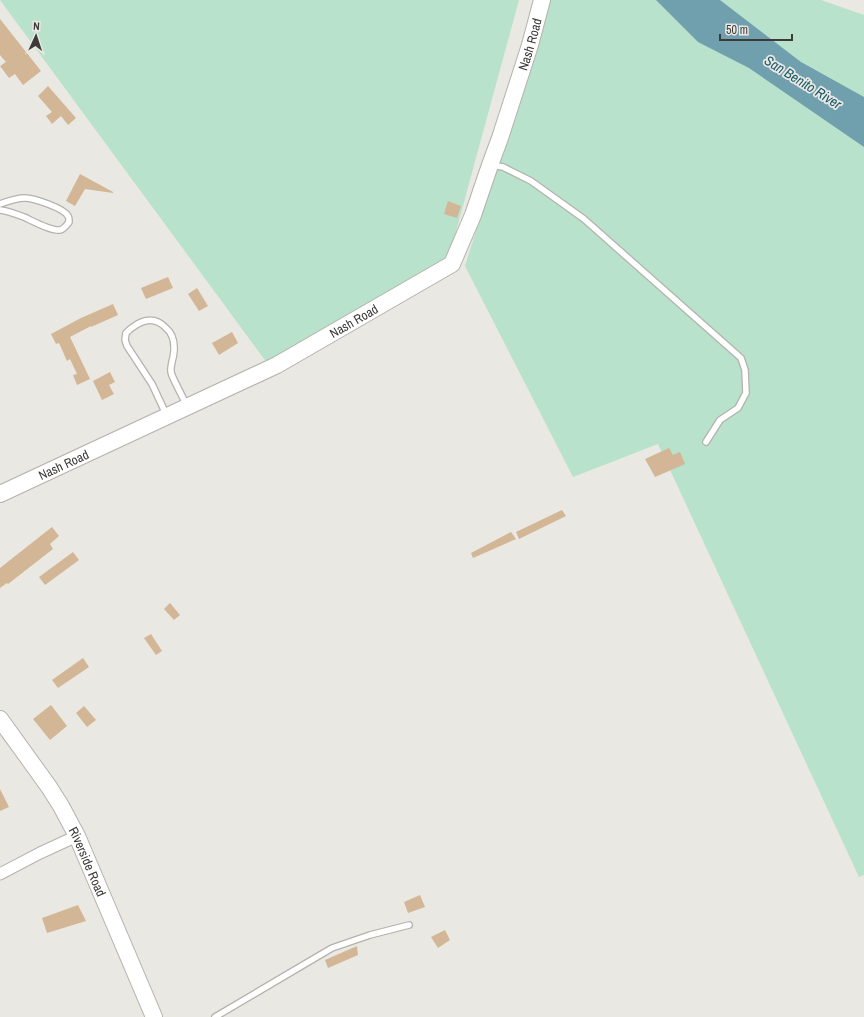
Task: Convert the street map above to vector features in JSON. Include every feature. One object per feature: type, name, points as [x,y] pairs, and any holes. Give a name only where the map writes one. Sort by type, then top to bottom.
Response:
[{"type":"street","name":"Nash Road","points":[[0,494],[277,365],[452,264],[473,215],[497,146],[533,34],[542,0]]},
{"type":"street","name":"Riverside Road","points":[[0,719],[53,793],[77,836],[154,1017]]},
{"type":"street","points":[[0,874],[77,836]]},
{"type":"lane","points":[[490,165],[503,167],[531,181],[584,219],[741,358],[745,370],[746,393],[738,408],[720,420],[706,442]]},
{"type":"lane","points":[[0,204],[9,200],[25,198],[38,200],[64,212],[68,216],[69,222],[65,227],[59,230],[46,227],[11,212],[0,210]]},
{"type":"lane","points":[[167,416],[152,384],[127,346],[125,340],[126,333],[137,324],[144,321],[158,320],[170,331],[175,349],[171,373],[188,406]]},
{"type":"lane","points":[[215,1017],[332,948],[370,935],[409,925]]},
{"type":"green space","points":[[0,0],[519,0],[449,257],[273,371]]},
{"type":"green space","points":[[548,0],[821,0],[864,15],[864,875],[859,877],[658,444],[573,477],[465,266]]},
{"type":"water","name":"San Benito River","points":[[656,0],[720,0],[801,62],[864,97],[864,147],[749,68],[698,42]]},
{"type":"building","points":[[0,19],[41,71],[23,85],[15,74],[9,78],[0,66],[6,62],[0,55]]},
{"type":"building","points":[[48,86],[76,118],[68,125],[61,116],[52,124],[46,116],[52,112],[38,96]]},
{"type":"building","points":[[80,174],[113,193],[85,189],[75,206],[66,201]]},
{"type":"building","points":[[448,201],[461,206],[457,218],[444,214]]},
{"type":"building","points":[[168,277],[173,288],[146,299],[141,288]]},
{"type":"building","points":[[197,288],[208,306],[199,311],[188,294]]},
{"type":"building","points":[[113,304],[118,315],[91,326],[70,337],[90,379],[77,385],[73,375],[77,374],[70,359],[67,361],[59,343],[56,344],[51,334],[81,318]]},
{"type":"building","points":[[232,332],[238,343],[219,355],[212,343]]},
{"type":"building","points":[[110,372],[115,382],[109,385],[114,394],[102,400],[93,381]]},
{"type":"building","points":[[669,448],[673,455],[680,452],[685,464],[655,477],[645,459]]},
{"type":"building","points":[[562,510],[566,516],[519,539],[516,532]]},
{"type":"building","points":[[52,527],[59,536],[50,544],[53,549],[8,584],[7,583],[0,588],[0,568]]},
{"type":"building","points":[[511,532],[516,539],[473,558],[471,553]]},
{"type":"building","points":[[73,552],[79,560],[45,585],[39,577]]},
{"type":"building","points":[[170,603],[180,615],[174,620],[164,609]]},
{"type":"building","points":[[151,634],[162,651],[156,655],[144,638]]},
{"type":"building","points":[[83,658],[89,667],[58,688],[52,680]]},
{"type":"building","points":[[51,705],[67,726],[50,740],[33,719]]},
{"type":"building","points":[[84,706],[96,720],[87,727],[76,713]]},
{"type":"building","points":[[0,789],[9,807],[0,811]]},
{"type":"building","points":[[420,895],[425,907],[408,913],[404,902]]},
{"type":"building","points":[[78,905],[86,921],[47,933],[42,918]]},
{"type":"building","points":[[445,930],[450,940],[438,948],[431,937]]},
{"type":"building","points":[[357,946],[358,955],[328,968],[325,960]]}]
